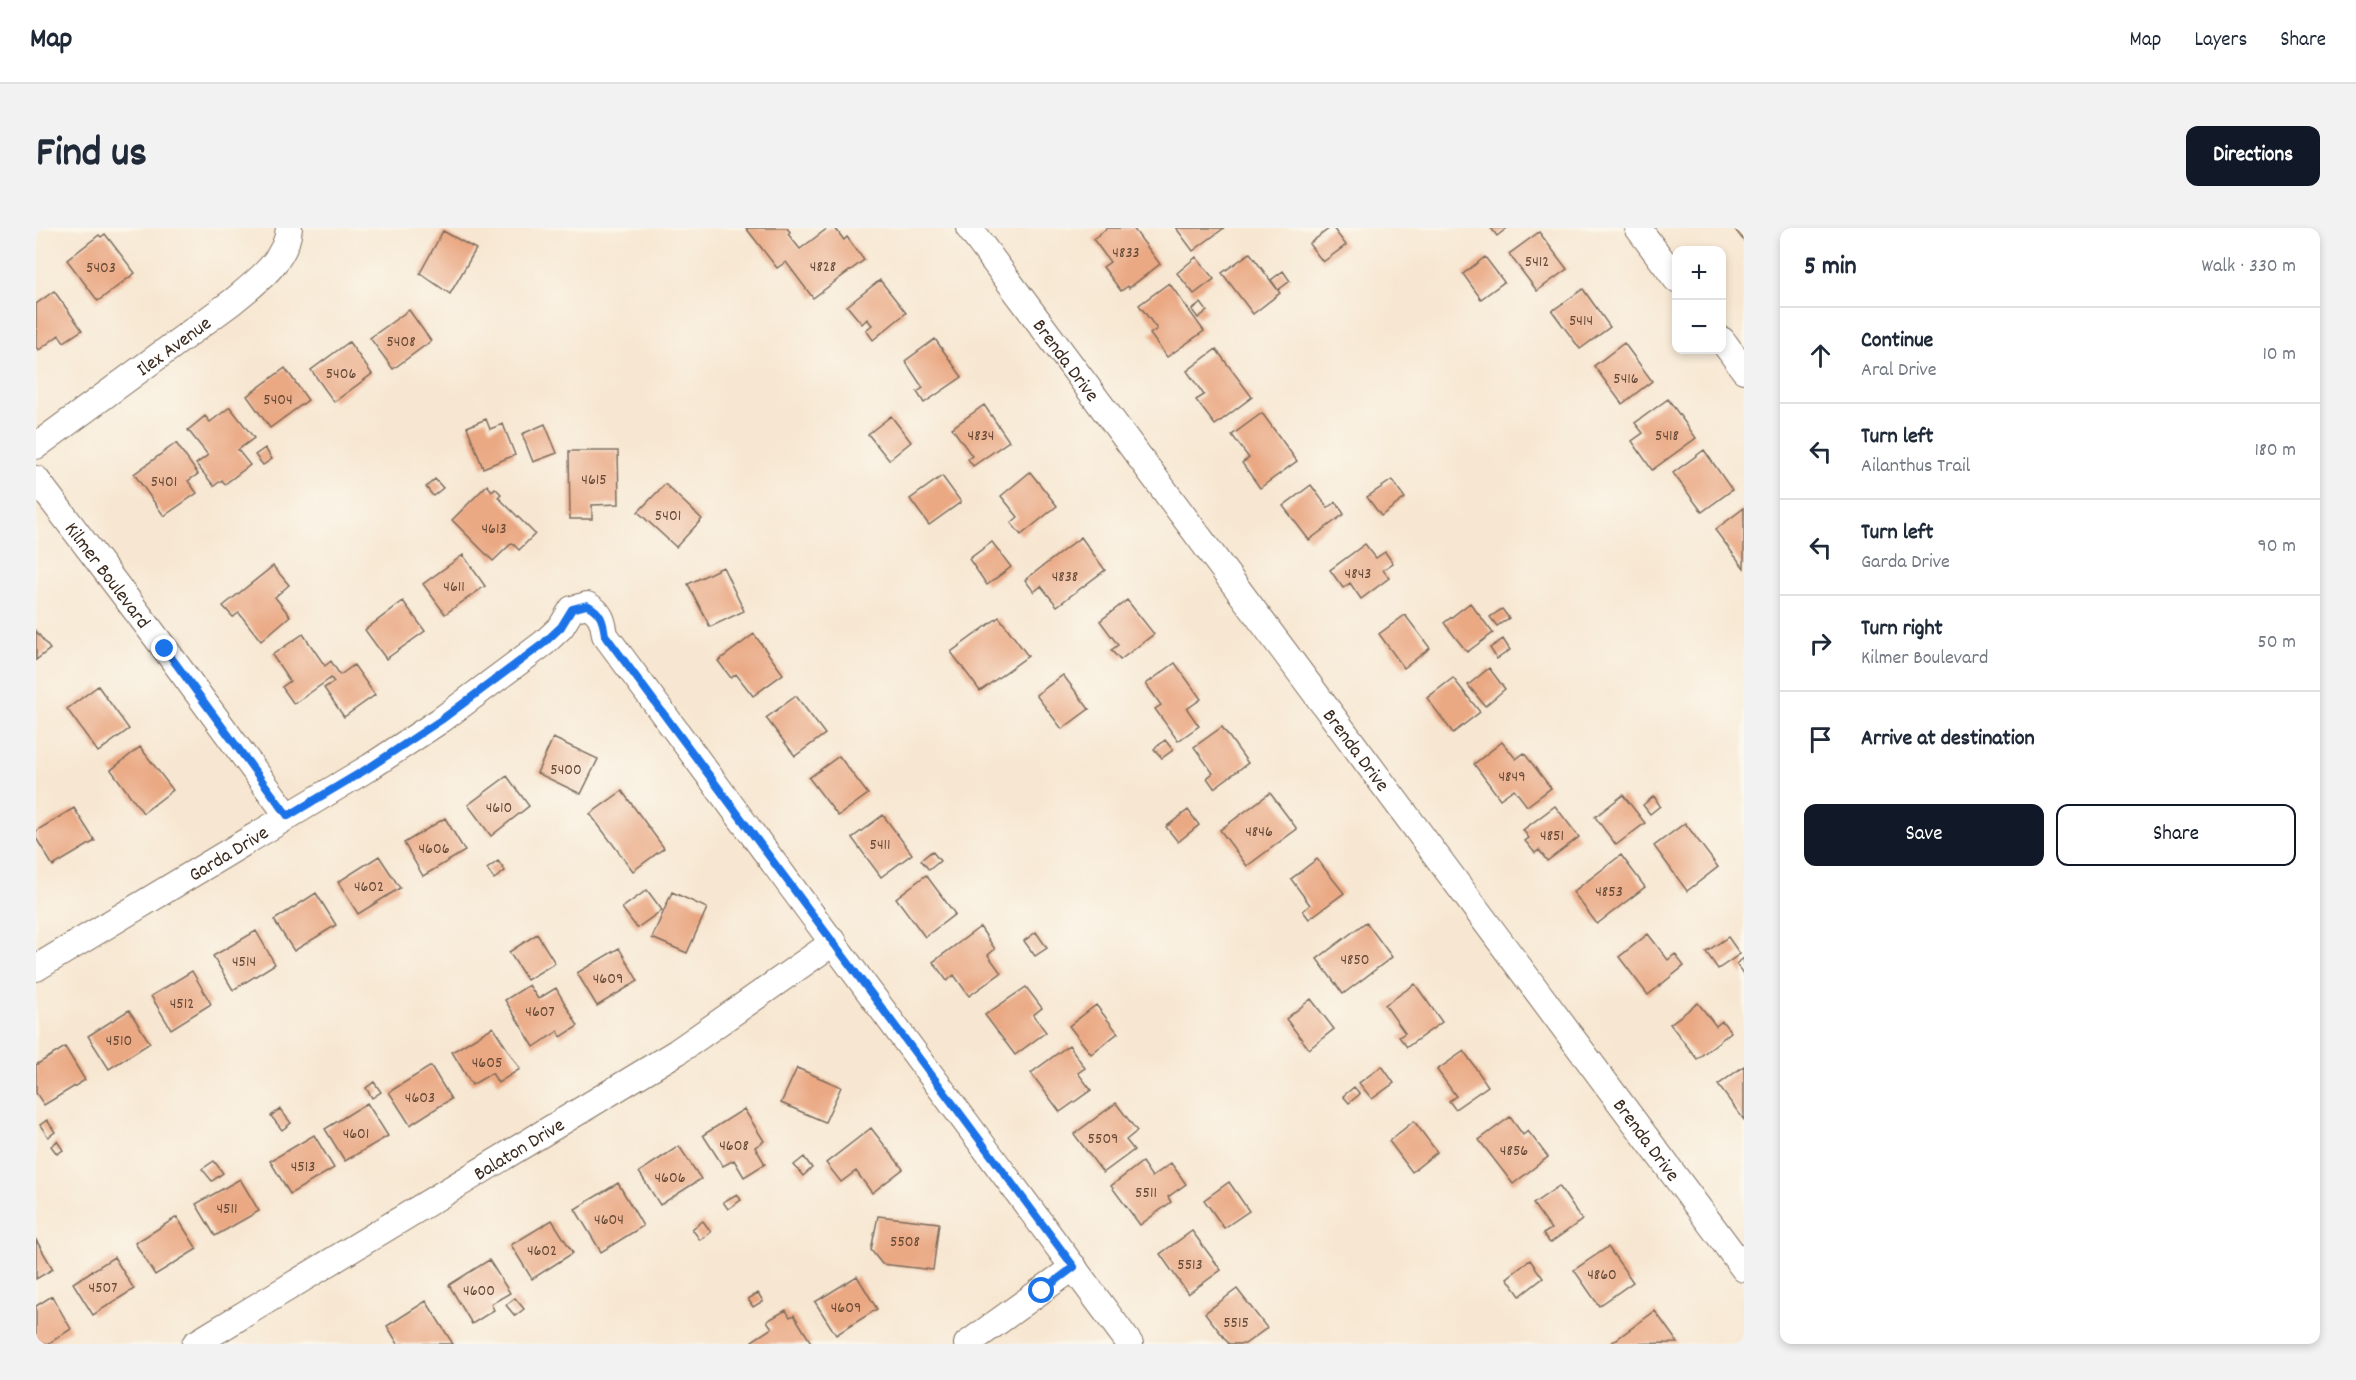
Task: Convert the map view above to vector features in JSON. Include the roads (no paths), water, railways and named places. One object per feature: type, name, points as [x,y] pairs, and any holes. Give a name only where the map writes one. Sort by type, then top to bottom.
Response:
[{"type":"street","name":"Ilex Avenue","points":[[36,446],[232,302],[255,282],[282,253],[288,241],[290,228]]},
{"type":"street","name":"Brenda Drive","points":[[969,228],[1744,1269]]},
{"type":"street","points":[[1638,228],[1672,272]]},
{"type":"street","points":[[1726,345],[1744,370]]},
{"type":"street","name":"Kilmer Boulevard","points":[[36,479],[288,816]]},
{"type":"street","name":"Garda Drive","points":[[36,968],[370,767],[441,720],[544,643],[561,627],[572,609],[587,605],[596,609],[603,619],[605,635],[834,942]]},
{"type":"street","points":[[834,942],[1131,1344]]},
{"type":"street","name":"Balaton Drive","points":[[195,1344],[677,1052],[834,942]]},
{"type":"street","points":[[967,1344],[1074,1267]]}]
